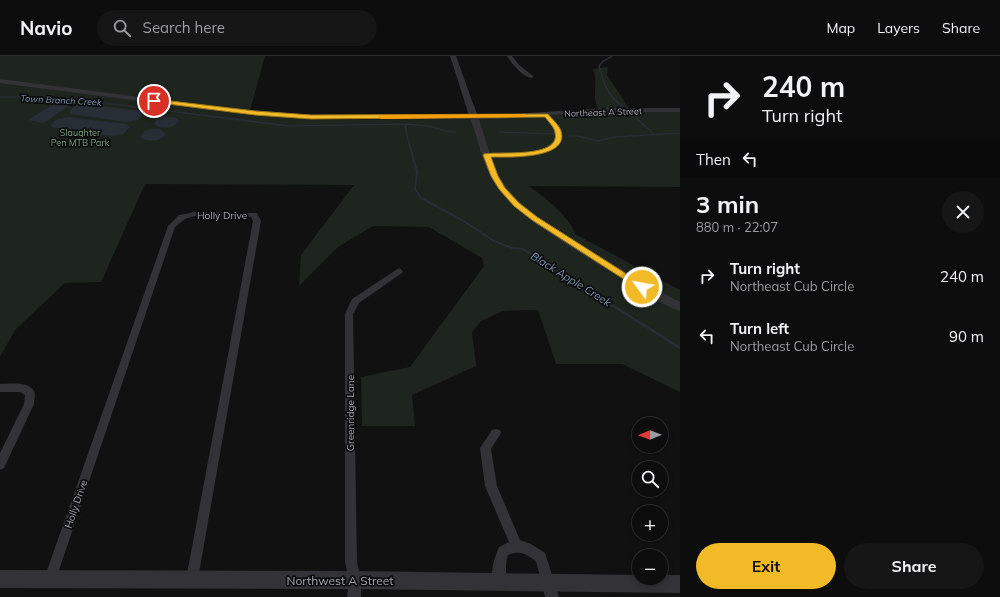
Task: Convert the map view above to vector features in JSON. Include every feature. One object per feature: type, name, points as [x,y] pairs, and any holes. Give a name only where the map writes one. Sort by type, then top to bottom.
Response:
[{"type":"street","points":[[454,56],[494,176],[502,189],[534,218],[642,287],[680,307]]},
{"type":"street","points":[[509,56],[517,66],[531,77]]},
{"type":"street","name":"Northeast A Street","points":[[0,81],[209,108],[311,117],[546,115],[605,110],[680,110]]},
{"type":"street","points":[[487,155],[522,155],[535,153],[552,147],[559,138],[558,130],[546,115]]},
{"type":"street","name":"Holly Drive","points":[[50,579],[172,226],[182,217],[195,214],[254,215],[258,221],[192,579]]},
{"type":"street","name":"Greenridge Lane","points":[[354,597],[355,580],[351,562],[349,314],[355,301],[399,271]]},
{"type":"street","points":[[0,388],[22,388],[30,393],[29,404],[0,465]]},
{"type":"street","points":[[496,433],[485,448],[491,486],[516,545]]},
{"type":"street","points":[[499,581],[499,562],[503,551],[516,545],[527,548],[541,557],[551,589]]},
{"type":"street","name":"Northwest A Street","points":[[0,579],[499,581],[551,589],[680,584]]},
{"type":"green space","name":"Slaughter Pen MTB Park","points":[[0,56],[265,56],[249,114],[319,120],[456,118],[560,112],[562,115],[600,111],[597,106],[595,96],[595,75],[593,69],[608,67],[607,75],[630,110],[680,110],[680,187],[529,186],[549,201],[562,214],[568,221],[575,234],[680,290],[680,392],[622,364],[556,364],[538,310],[503,311],[481,321],[472,332],[476,366],[412,395],[415,426],[362,426],[361,377],[410,367],[484,266],[482,258],[429,227],[373,226],[338,247],[299,286],[301,255],[354,185],[145,184],[101,282],[65,283],[15,330],[0,357]]},
{"type":"shaded area","points":[[55,103],[70,105],[44,123],[28,120]]},
{"type":"shaded area","points":[[85,104],[141,111],[145,114],[138,120],[126,122],[70,114],[70,110],[75,106]]},
{"type":"shaded area","points":[[165,116],[176,118],[179,121],[174,126],[167,128],[154,124],[157,119]]},
{"type":"shaded area","points":[[68,117],[126,124],[130,127],[123,134],[110,136],[52,127],[52,123],[58,119]]},
{"type":"shaded area","points":[[160,129],[166,134],[161,139],[154,141],[140,137],[144,131]]},
{"type":"waterway","points":[[600,71],[599,66],[602,62],[612,56]]},
{"type":"waterway","points":[[601,72],[609,93],[620,105],[625,108]]},
{"type":"waterway","name":"Town Branch Creek","points":[[0,97],[48,97],[81,100],[289,126],[407,124]]},
{"type":"waterway","points":[[636,118],[654,135]]},
{"type":"waterway","name":"Town Branch Creek","points":[[407,124],[429,126],[445,131],[456,132]]},
{"type":"waterway","name":"Black Apple Creek","points":[[407,124],[405,127],[410,147]]},
{"type":"waterway","name":"Town Branch Creek","points":[[498,132],[554,134]]},
{"type":"waterway","name":"Town Branch Creek","points":[[654,135],[680,133]]},
{"type":"waterway","name":"Town Branch Creek","points":[[569,136],[578,136],[598,141],[614,137],[654,135]]},
{"type":"waterway","name":"Black Apple Creek","points":[[410,146],[417,172],[415,189],[421,198],[462,220],[494,241],[512,248],[523,249],[544,262]]},
{"type":"waterway","name":"Black Apple Creek","points":[[542,261],[680,348]]},
{"type":"slow traffic","points":[[381,117],[523,116]]},
{"type":"route","points":[[154,101],[255,113],[311,117],[471,117],[546,115],[558,130],[559,138],[556,143],[546,150],[535,153],[522,155],[487,155],[494,176],[502,189],[534,218],[642,287]]}]
